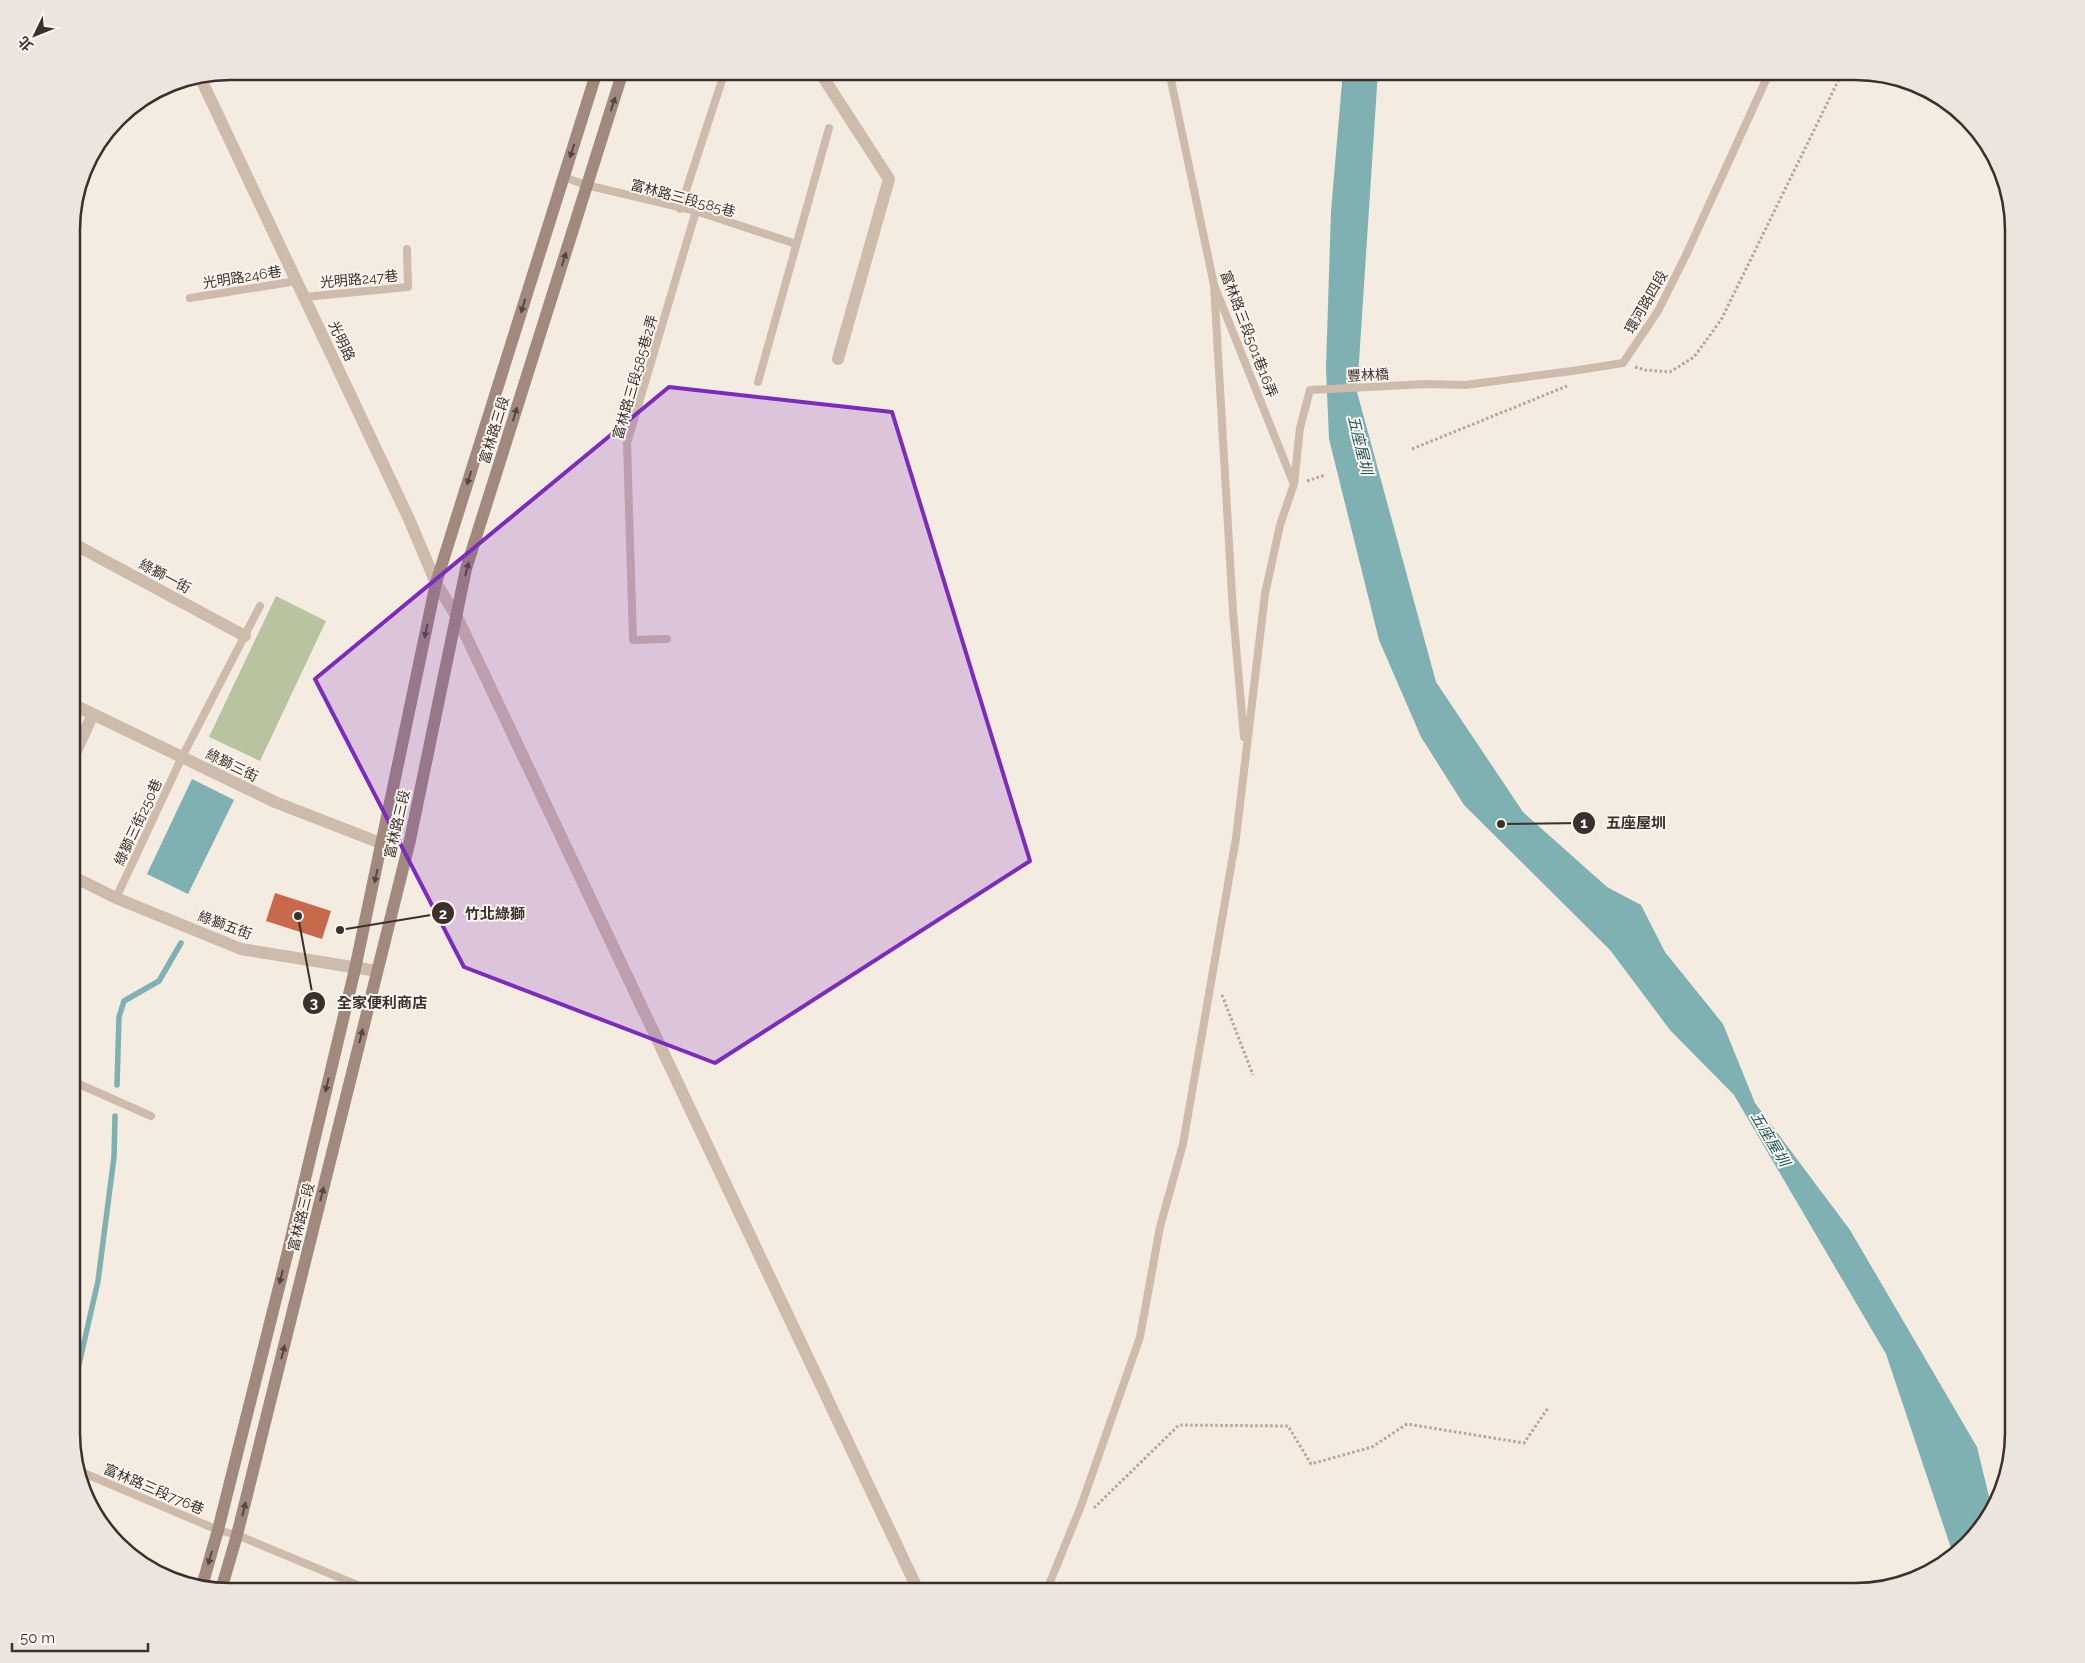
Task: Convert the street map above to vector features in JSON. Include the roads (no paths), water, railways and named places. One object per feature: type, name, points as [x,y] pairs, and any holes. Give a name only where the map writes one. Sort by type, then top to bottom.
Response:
[{"type":"main road","name":"富林路三段","points":[[204,1580],[287,1254],[355,969],[383,844],[436,583],[594,80]]},
{"type":"main road","name":"富林路三段","points":[[223,1583],[237,1535],[410,840],[466,569],[620,80]]},
{"type":"street","points":[[826,80],[888,179],[838,359]]},
{"type":"street","name":"光明路","points":[[203,83],[405,510],[436,583],[456,616],[915,1583]]},
{"type":"street","name":"綠獅一街","points":[[80,547],[244,636]]},
{"type":"street","name":"綠獅三街","points":[[80,708],[275,802],[383,844]]},
{"type":"street","points":[[80,742],[93,714]]},
{"type":"street","name":"綠獅五街","points":[[80,880],[116,898],[241,949],[376,971]]},
{"type":"lane","points":[[680,209],[722,80]]},
{"type":"lane","name":"富林路三段501巷16弄","points":[[1171,80],[1214,285],[1294,484]]},
{"type":"lane","name":"環河路四段","points":[[1427,384],[1465,384],[1623,363],[1658,311],[1766,80]]},
{"type":"lane","points":[[758,382],[829,128]]},
{"type":"lane","name":"富林路三段585巷","points":[[564,177],[586,185],[680,209],[696,211],[796,244]]},
{"type":"lane","name":"富林路三段585巷2弄","points":[[667,639],[633,640],[627,443],[696,211]]},
{"type":"lane","name":"光明路247巷","points":[[304,297],[408,287],[407,249]]},
{"type":"lane","name":"光明路246巷","points":[[190,298],[297,281]]},
{"type":"lane","points":[[1214,285],[1233,612],[1245,753]]},
{"type":"lane","name":"豐林橋","points":[[1294,484],[1300,428],[1310,390],[1427,384]]},
{"type":"lane","points":[[1050,1583],[1081,1506],[1140,1337],[1160,1227],[1183,1144],[1236,838],[1265,594],[1280,525],[1294,484]]},
{"type":"lane","name":"綠獅三街250巷","points":[[116,898],[182,757],[260,606]]},
{"type":"lane","points":[[80,1085],[151,1116]]},
{"type":"lane","name":"富林路三段776巷","points":[[86,1474],[218,1530],[237,1535],[352,1583]]},
{"type":"water","points":[[1342,80],[1377,80],[1357,392],[1436,682],[1523,812],[1607,887],[1641,905],[1665,952],[1723,1024],[1755,1103],[1850,1230],[1977,1447],[1990,1499],[1968,1532],[1951,1548],[1886,1354],[1734,1095],[1670,1030],[1610,950],[1464,805],[1421,737],[1379,640],[1329,439],[1326,368],[1331,211]]},
{"type":"water","points":[[192,779],[234,800],[188,894],[147,874]]},
{"type":"waterway","points":[[117,1085],[119,1017],[124,1001],[159,981],[181,943]]},
{"type":"waterway","points":[[80,1360],[98,1281],[114,1157],[115,1116]]},
{"type":"place","name":"五座屋圳","points":[[1501,824]]},
{"type":"place","name":"全家便利商店","points":[[298,916]]},
{"type":"place","name":"竹北綠獅","points":[[340,930]]}]
